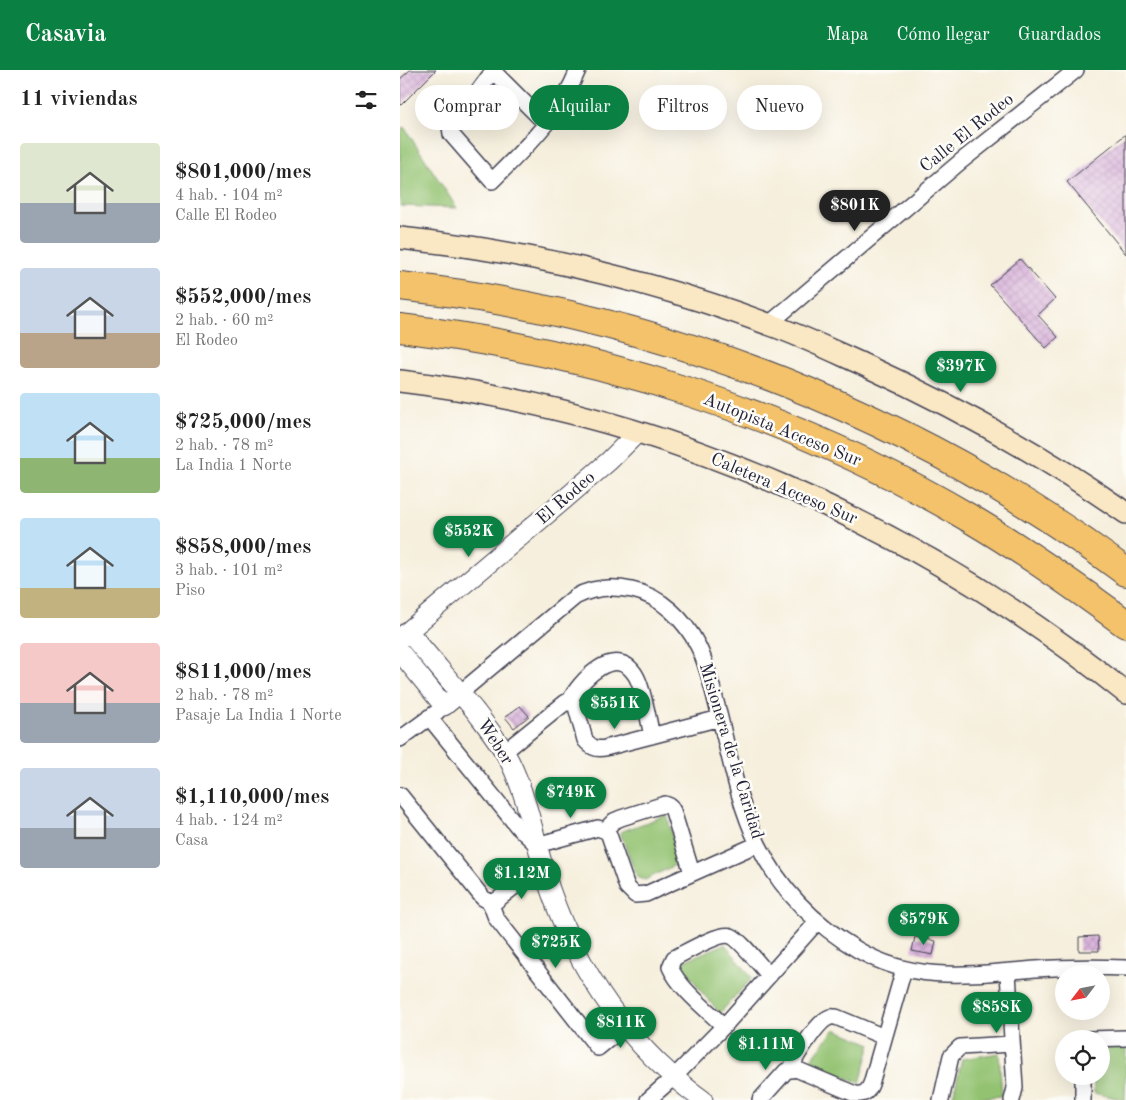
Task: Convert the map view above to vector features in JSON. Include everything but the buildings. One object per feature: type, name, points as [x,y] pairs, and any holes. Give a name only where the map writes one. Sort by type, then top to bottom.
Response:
[{"type":"highway","points":[[400,286],[476,296],[590,320],[676,343],[779,380],[878,423],[973,472],[1052,521],[1126,572]]},
{"type":"highway","name":"Autopista Acceso Sur","points":[[400,328],[501,343],[599,365],[694,394],[787,429],[883,472],[969,518],[1045,566],[1126,624]]},
{"type":"main road","points":[[400,238],[486,250],[572,267],[699,300],[769,324],[883,374],[971,418],[1067,474],[1126,513]]},
{"type":"main road","name":"Caletera Acceso Sur","points":[[400,381],[498,397],[586,418],[711,457],[782,485],[858,521],[960,577],[1035,625],[1126,693]]},
{"type":"street","points":[[572,85],[578,70]]},
{"type":"street","name":"Calle El Rodeo","points":[[769,324],[960,162],[1076,70]]},
{"type":"street","points":[[529,107],[494,71],[452,122],[450,127],[451,134],[492,181],[540,130]]},
{"type":"street","name":"El Rodeo","points":[[403,631],[559,504],[609,461],[637,433]]},
{"type":"street","name":"Misionera de la Caridad","points":[[436,712],[575,597],[593,590],[614,588],[636,591],[657,600],[666,607],[684,624],[698,647],[704,659],[744,808],[758,844],[780,882],[803,910],[817,922],[859,950],[889,964],[928,974],[958,976],[1060,968],[1126,968]]},
{"type":"street","name":"Weber","points":[[403,631],[460,693],[496,738],[504,752],[523,795],[542,865],[558,911],[573,946],[602,994],[641,1045],[674,1078],[702,1100]]},
{"type":"street","points":[[400,652],[436,712],[518,827],[537,845],[595,828],[606,830],[610,835],[627,887],[635,895],[642,895],[758,844]]},
{"type":"street","points":[[504,752],[563,704],[569,702],[580,685],[607,663],[622,664],[632,670],[638,683],[652,736]]},
{"type":"street","points":[[569,702],[576,707],[585,740],[592,747],[601,749],[720,718]]},
{"type":"street","points":[[400,739],[436,712]]},
{"type":"street","points":[[400,795],[483,898],[490,902],[496,901],[542,865]]},
{"type":"street","points":[[606,830],[614,821],[621,818],[665,804],[670,806],[692,873]]},
{"type":"street","points":[[490,902],[496,918],[598,1048],[625,1026]]},
{"type":"street","points":[[648,1100],[674,1078],[724,1026],[817,922]]},
{"type":"street","points":[[724,1026],[678,979],[671,970],[672,961],[719,937],[728,935],[738,941],[770,975]]},
{"type":"street","points":[[760,1100],[783,1075],[791,1070],[800,1070],[855,1094],[864,1094],[870,1088],[904,969]]},
{"type":"street","points":[[1008,973],[1015,1088],[1012,1100]]},
{"type":"street","points":[[791,1070],[793,1060],[798,1052],[822,1022],[828,1018],[836,1018],[884,1037]]},
{"type":"street","points":[[1110,1038],[1126,1038]]},
{"type":"street","points":[[941,1100],[951,1056],[956,1050],[965,1047],[1012,1044]]},
{"type":"street","points":[[1083,1085],[1083,1100]]},
{"type":"green space","points":[[404,127],[457,208],[400,206],[400,131]]},
{"type":"green space","points":[[667,815],[679,863],[645,880],[637,877],[620,832]]},
{"type":"green space","points":[[725,944],[752,978],[720,1013],[703,994],[681,962]]},
{"type":"green space","points":[[835,1029],[871,1044],[860,1083],[808,1063]]},
{"type":"green space","points":[[1110,1047],[1126,1048],[1125,1100],[1094,1093],[1094,1085],[1110,1085]]},
{"type":"green space","points":[[999,1053],[1002,1096],[952,1100],[962,1059]]}]
